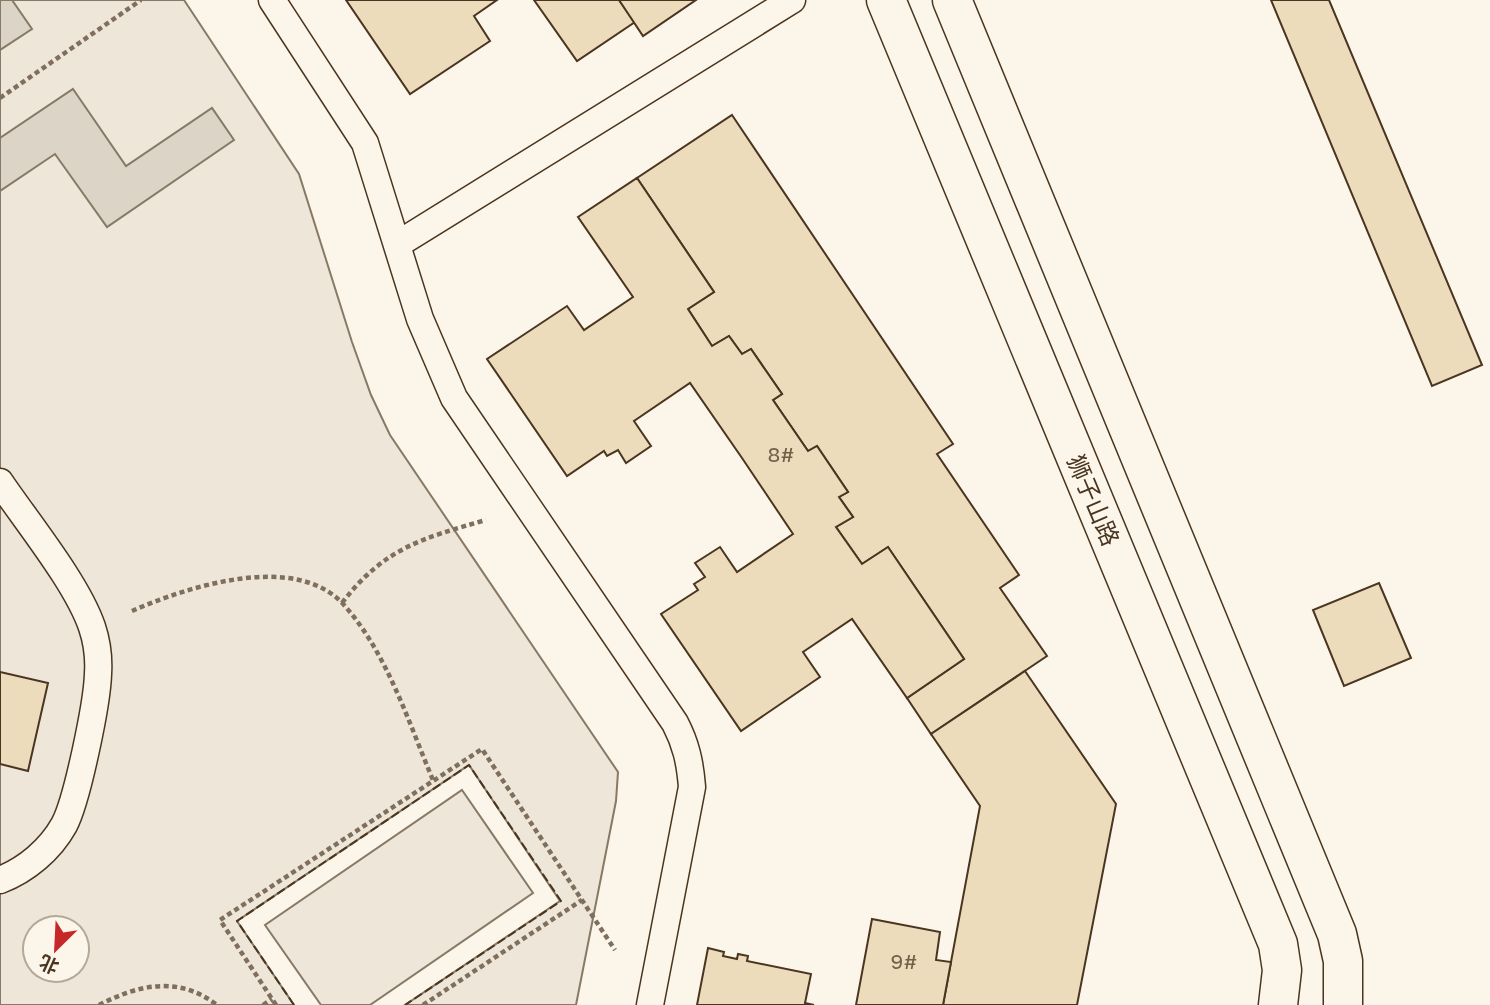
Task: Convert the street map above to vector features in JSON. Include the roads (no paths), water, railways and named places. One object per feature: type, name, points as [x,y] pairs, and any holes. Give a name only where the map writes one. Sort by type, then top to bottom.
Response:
[{"type":"street","name":"狮子山路","points":[[886,0],[1278,944],[1282,970],[1279,1005]]},
{"type":"street","points":[[953,0],[1337,934],[1343,961],[1343,1005]]},
{"type":"lane","points":[[272,0],[365,144],[420,319],[454,398],[675,723],[690,758],[692,787],[688,814],[650,1005]]},
{"type":"lane","points":[[398,244],[792,0]]},
{"type":"lane","points":[[0,482],[82,605],[92,628],[98,676],[74,801],[64,825],[49,847],[30,864],[0,880]]}]
